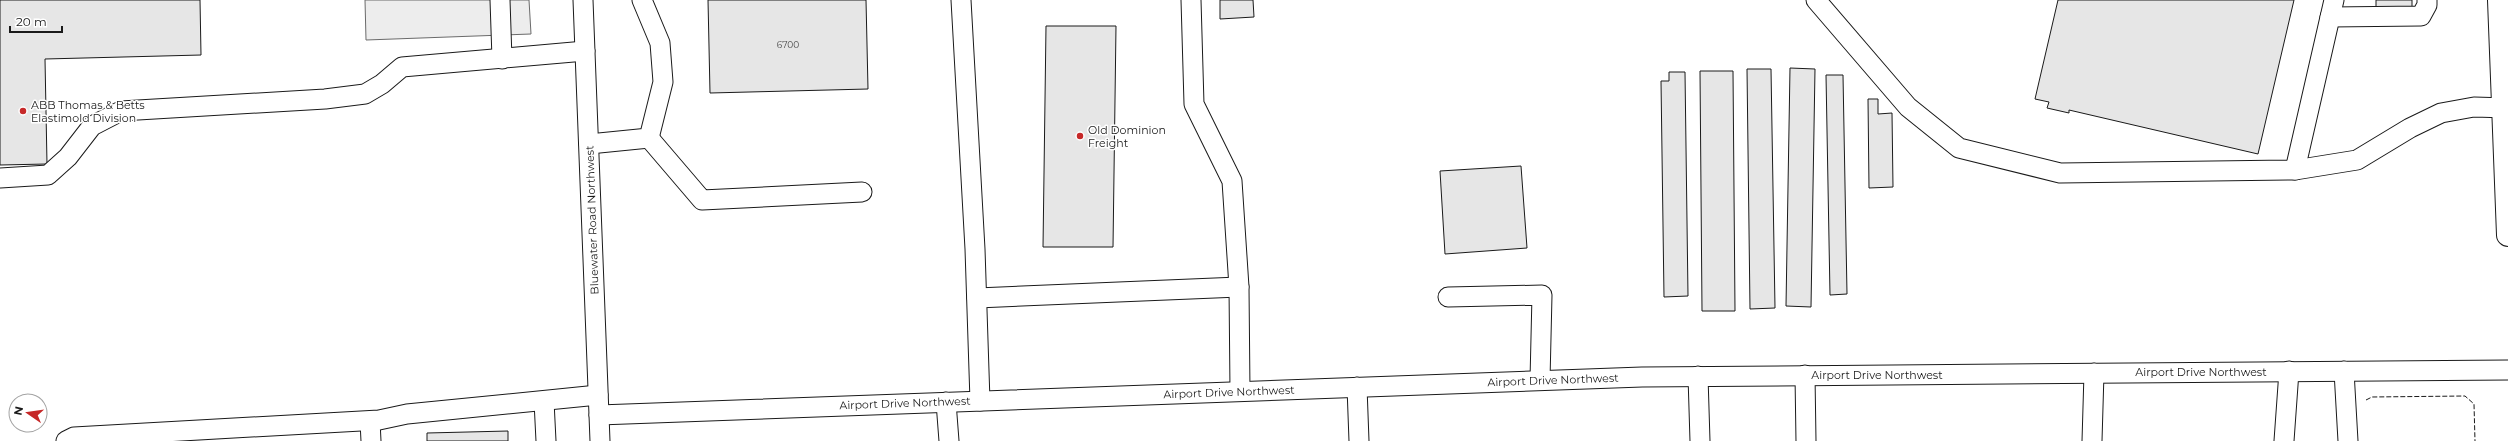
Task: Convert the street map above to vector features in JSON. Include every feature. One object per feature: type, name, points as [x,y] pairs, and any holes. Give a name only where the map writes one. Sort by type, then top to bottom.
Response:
[{"type":"main road","points":[[2499,0],[2505,108],[2508,235]]},
{"type":"street","points":[[500,0],[502,59]]},
{"type":"street","name":"Bluewater Road Northwest","points":[[583,0],[600,441]]},
{"type":"street","points":[[642,0],[660,43],[663,82],[649,138]]},
{"type":"street","points":[[961,0],[977,298],[980,401]]},
{"type":"street","points":[[1191,0],[1194,104],[1232,181],[1239,287],[1240,391]]},
{"type":"street","points":[[1816,0],[1908,107],[1959,148],[2060,173],[2295,170],[2357,160],[2426,119],[2441,113],[2474,107],[2505,108]]},
{"type":"street","points":[[2295,170],[2332,8],[2421,16],[2427,5],[2427,0]]},
{"type":"street","points":[[0,178],[48,175],[68,156],[92,126],[122,111],[325,99],[352,96],[365,94],[382,84],[402,67],[585,51]]},
{"type":"street","points":[[589,144],[649,138]]},
{"type":"street","points":[[649,138],[702,200],[862,192]]},
{"type":"street","points":[[977,298],[1239,287]]},
{"type":"street","points":[[1448,297],[1542,295],[1540,380]]},
{"type":"street","name":"Airport Drive Northwest","points":[[598,415],[1540,380],[1698,376],[2508,370]]},
{"type":"street","points":[[2284,441],[2289,371]]},
{"type":"street","points":[[2344,371],[2348,441]]},
{"type":"street","points":[[2092,441],[2094,373]]},
{"type":"street","points":[[1805,375],[1806,441]]},
{"type":"street","points":[[1698,376],[1700,441]]},
{"type":"street","points":[[1357,387],[1359,441]]},
{"type":"street","points":[[66,441],[74,437],[178,436],[370,421],[407,414],[598,396]]},
{"type":"street","points":[[544,401],[546,441]]},
{"type":"street","points":[[946,402],[949,441]]},
{"type":"street","points":[[370,421],[371,441]]},
{"type":"shaded area","points":[[365,0],[529,0],[531,34],[366,40]]},
{"type":"building","name":"ABB Thomas & Betts Elastimold Division","points":[[0,0],[200,0],[201,55],[45,59],[47,164],[0,165]]},
{"type":"building","points":[[708,0],[866,0],[868,89],[710,93]]},
{"type":"building","points":[[1220,0],[1253,0],[1254,17],[1220,19]]},
{"type":"building","points":[[2058,0],[2294,0],[2258,154],[2069,110],[2069,113],[2047,108],[2049,102],[2035,99]]},
{"type":"building","points":[[2376,0],[2412,0],[2412,10],[2376,12]]},
{"type":"building","name":"Old Dominion Freight","points":[[1046,26],[1116,26],[1113,247],[1043,247]]},
{"type":"building","points":[[1790,68],[1815,69],[1811,307],[1786,306]]},
{"type":"building","points":[[1747,69],[1771,69],[1775,308],[1750,309]]},
{"type":"building","points":[[1700,71],[1733,71],[1735,311],[1702,311]]},
{"type":"building","points":[[1669,72],[1685,72],[1688,296],[1664,297],[1661,81],[1669,81]]},
{"type":"building","points":[[1826,75],[1843,75],[1847,294],[1830,295]]},
{"type":"building","points":[[1868,99],[1878,99],[1878,114],[1892,113],[1893,187],[1869,188]]},
{"type":"building","points":[[1521,166],[1527,248],[1445,254],[1440,171]]},
{"type":"building","points":[[508,431],[508,441],[427,441],[427,433]]},
{"type":"fence","points":[[2366,400],[2372,397],[2465,396],[2474,404],[2475,441]]},
{"type":"place","name":"ABB Thomas & Betts Elastimold Division","points":[[23,111]]},
{"type":"place","name":"Old Dominion Freight","points":[[1080,136]]}]
